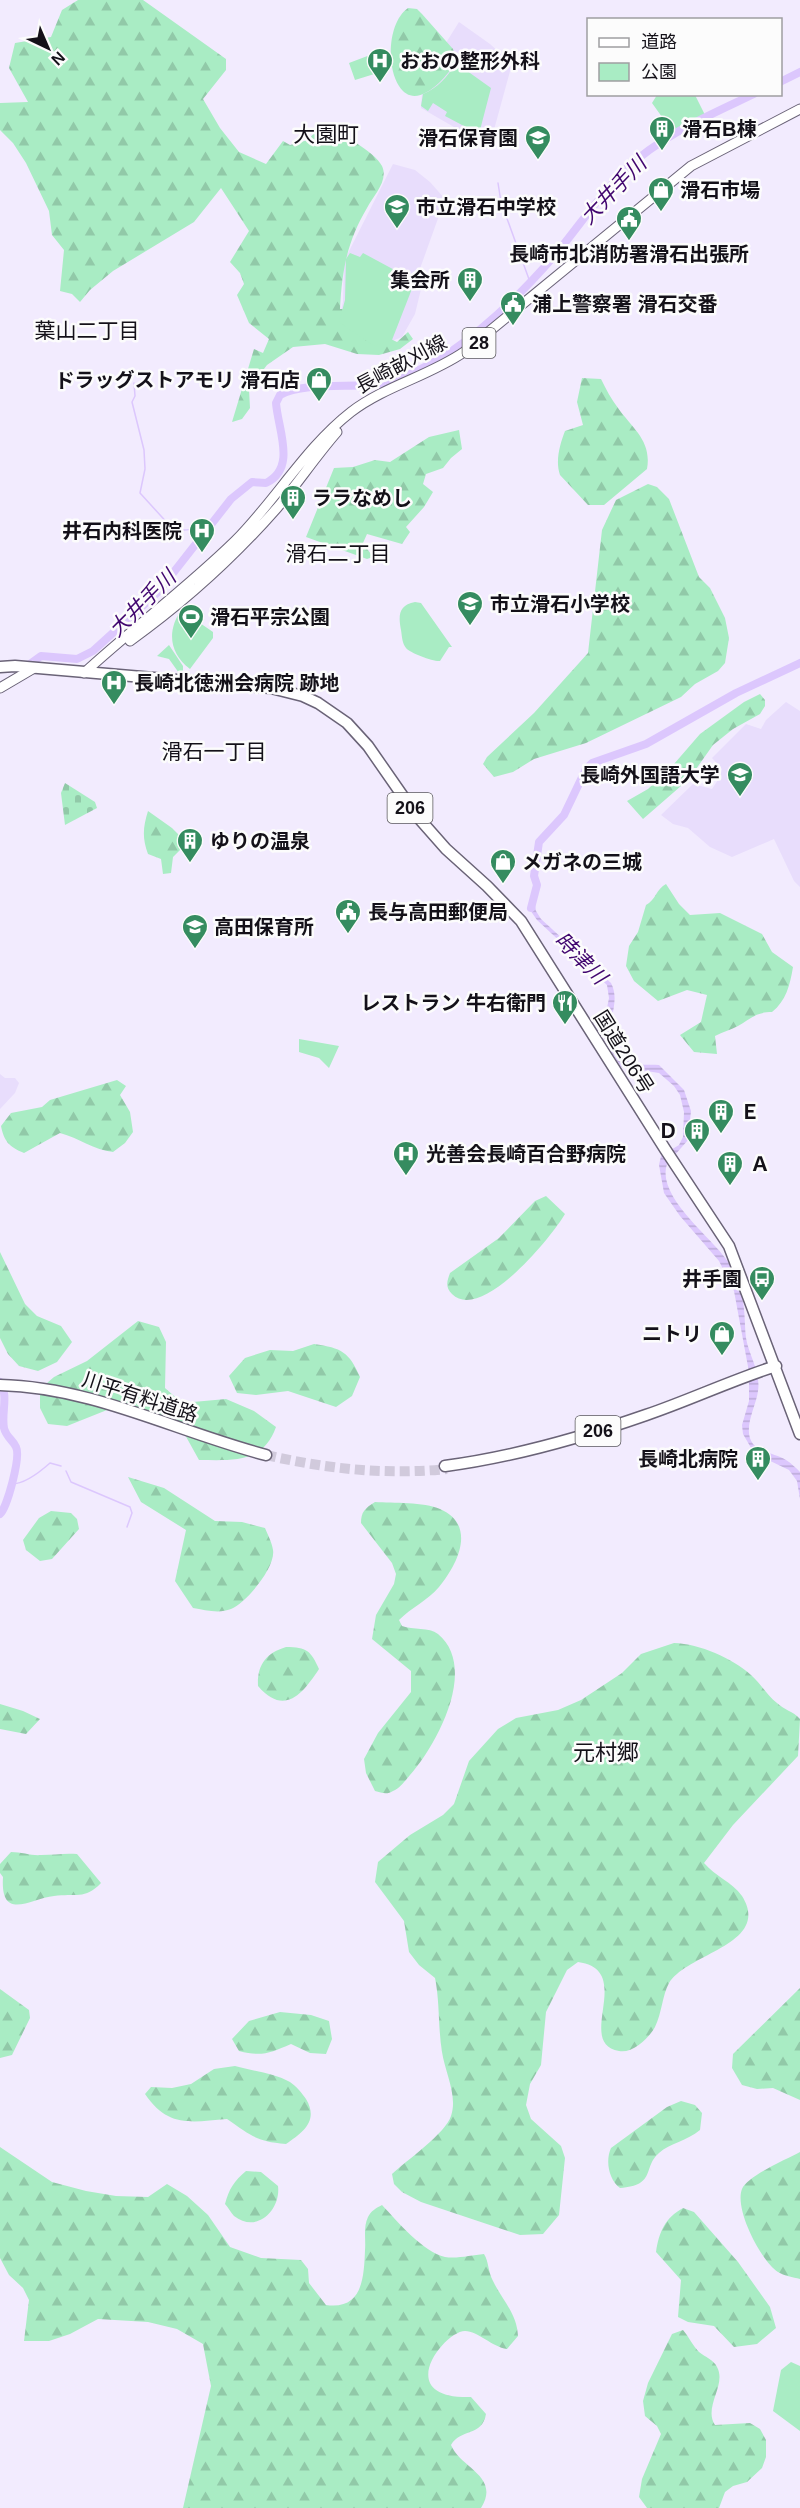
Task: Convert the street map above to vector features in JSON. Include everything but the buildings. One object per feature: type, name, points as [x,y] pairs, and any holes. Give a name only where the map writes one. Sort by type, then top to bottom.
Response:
[{"type":"highway","name":"206","points":[[0,667],[34,668]]},
{"type":"highway","name":"国道206号","points":[[34,668],[271,688],[303,696],[318,703],[347,723],[368,746],[416,815],[446,849],[521,921],[673,1162],[729,1245],[776,1366]]},
{"type":"highway","name":"206","points":[[446,1468],[564,1442],[647,1415],[776,1366],[800,1434]]},
{"type":"highway","name":"川平有料道路","points":[[0,1383],[47,1387],[108,1403],[191,1432],[266,1453]]},
{"type":"main road","name":"長崎畝刈線","points":[[87,673],[164,614],[232,555],[276,508],[329,441],[356,413],[441,370],[466,354],[693,168],[800,111]]},
{"type":"main road","points":[[0,688],[34,668]]},
{"type":"shaded area","points":[[459,22],[490,44],[512,64],[489,148],[486,149],[473,138],[421,108],[422,92],[444,46]]},
{"type":"shaded area","name":"市立滑石中学校","points":[[393,164],[415,170],[445,199],[417,277],[422,285],[415,314],[402,337],[375,348],[338,324],[343,302],[344,261]]},
{"type":"shaded area","name":"長崎外国語大学","points":[[786,702],[800,711],[800,887],[794,881],[774,839],[732,857],[710,847],[688,828],[673,824],[661,815],[693,784],[712,789],[722,769],[712,758],[746,724],[761,729],[766,720]]},
{"type":"shaded area","points":[[0,1074],[5,1078],[15,1078],[19,1083],[15,1093],[0,1109]]},
{"type":"green space","points":[[78,0],[143,0],[226,59],[226,70],[203,99],[220,128],[239,152],[266,164],[283,141],[290,145],[308,140],[323,123],[364,148],[378,160],[384,172],[382,183],[360,221],[350,245],[344,269],[340,309],[352,309],[374,331],[397,342],[408,332],[413,339],[400,349],[379,355],[357,354],[325,344],[293,347],[267,365],[249,389],[250,408],[242,419],[232,422],[254,349],[263,353],[269,339],[249,323],[237,295],[244,284],[240,273],[230,262],[249,231],[221,188],[194,222],[113,271],[90,290],[80,302],[72,294],[60,291],[64,250],[52,235],[49,211],[26,163],[13,143],[0,130],[0,103],[28,102],[9,68],[15,43],[51,37],[62,10]]},
{"type":"green space","points":[[408,8],[417,9],[422,14],[453,49],[456,62],[438,84],[414,96],[406,93],[399,86],[392,67],[391,56],[396,23]]},
{"type":"green space","points":[[378,52],[384,71],[355,80],[349,63]]},
{"type":"green space","points":[[456,63],[491,88],[479,134],[445,116],[447,112],[433,103],[428,111],[421,106],[423,94],[442,82]]},
{"type":"green space","points":[[656,96],[696,96],[705,115],[672,131],[652,103]]},
{"type":"green space","points":[[350,253],[360,257],[363,253],[415,281],[392,340],[374,346],[339,322],[345,300],[346,259]]},
{"type":"green space","points":[[582,378],[601,379],[615,405],[640,436],[647,451],[647,469],[604,505],[588,505],[560,475],[559,470],[559,453],[565,431],[583,425],[577,402]]},
{"type":"green space","points":[[459,430],[462,449],[443,468],[426,474],[423,484],[433,492],[424,507],[406,527],[410,532],[402,544],[367,534],[363,543],[373,557],[367,559],[306,537],[334,468],[353,467],[375,460],[390,462],[429,437]]},
{"type":"green space","points":[[648,484],[657,487],[669,499],[699,577],[710,588],[725,618],[729,638],[725,663],[718,671],[695,684],[681,697],[586,743],[534,759],[513,772],[494,777],[483,764],[487,757],[534,713],[588,653],[602,530],[616,500]]},
{"type":"green space","points":[[415,602],[421,603],[452,647],[449,647],[440,661],[417,655],[408,650],[404,644],[400,615],[403,608]]},
{"type":"green space","name":"滑石平宗公園","points":[[181,610],[213,632],[213,638],[190,669],[178,656],[172,641],[174,626]]},
{"type":"green space","points":[[169,645],[183,666],[183,673],[179,673],[169,659],[157,656]]},
{"type":"green space","points":[[760,694],[765,700],[765,706],[760,714],[733,729],[713,745],[689,779],[643,819],[627,801],[648,789],[700,734],[744,702]]},
{"type":"green space","points":[[65,783],[95,802],[97,808],[65,825],[61,793]]},
{"type":"green space","points":[[148,811],[172,828],[187,843],[173,857],[171,873],[163,874],[161,859],[148,854],[144,832]]},
{"type":"green space","points":[[666,884],[679,904],[690,915],[720,913],[762,934],[772,952],[793,967],[787,992],[777,1008],[772,1012],[757,1015],[715,1036],[717,1054],[694,1052],[680,1035],[701,1022],[707,995],[687,990],[658,1001],[634,981],[626,966],[629,946],[638,932],[646,905]]},
{"type":"green space","points":[[299,1039],[339,1046],[329,1068],[319,1058],[299,1052]]},
{"type":"green space","points":[[117,1080],[126,1086],[120,1095],[130,1112],[133,1132],[125,1143],[113,1152],[99,1149],[60,1133],[24,1153],[11,1146],[6,1140],[1,1126],[11,1113],[42,1107],[50,1100]]},
{"type":"green space","points":[[546,1196],[565,1214],[531,1258],[497,1288],[480,1297],[465,1300],[452,1294],[447,1284],[450,1273],[499,1238],[535,1201]]},
{"type":"green space","points":[[0,1252],[25,1304],[37,1316],[61,1326],[72,1342],[57,1362],[38,1371],[19,1366],[8,1354],[0,1338]]},
{"type":"green space","points":[[138,1321],[159,1327],[166,1342],[165,1388],[182,1403],[226,1399],[254,1411],[276,1427],[263,1448],[245,1457],[199,1460],[184,1433],[112,1408],[67,1426],[48,1424],[40,1408],[40,1389],[54,1377],[87,1361]]},
{"type":"green space","points":[[314,1344],[331,1347],[343,1353],[352,1362],[360,1377],[352,1396],[336,1407],[288,1391],[256,1395],[237,1393],[229,1376],[245,1358],[270,1350],[293,1351]]},
{"type":"green space","points":[[128,1477],[164,1488],[215,1521],[242,1522],[265,1528],[270,1539],[273,1557],[259,1584],[244,1600],[231,1609],[212,1611],[193,1608],[175,1581],[186,1530],[141,1502]]},
{"type":"green space","points":[[375,1502],[417,1504],[440,1509],[451,1516],[458,1525],[461,1535],[457,1556],[446,1578],[435,1592],[399,1620],[402,1626],[426,1629],[438,1634],[450,1649],[455,1666],[454,1686],[441,1727],[431,1746],[400,1786],[387,1793],[375,1791],[366,1773],[364,1759],[378,1733],[411,1692],[411,1671],[372,1639],[376,1615],[394,1584],[396,1574],[392,1563],[361,1523],[364,1511]]},
{"type":"green space","points":[[51,1511],[71,1513],[77,1519],[79,1529],[52,1559],[40,1561],[26,1550],[23,1540],[39,1518]]},
{"type":"green space","points":[[674,1643],[705,1649],[735,1663],[751,1675],[770,1697],[800,1719],[798,1756],[733,1825],[704,1863],[742,1896],[748,1912],[746,1926],[737,1937],[692,1964],[669,1983],[652,2031],[640,2044],[629,2050],[619,2051],[607,2045],[602,2035],[605,1992],[603,1978],[595,1968],[578,1962],[567,1970],[546,2012],[541,2065],[530,2084],[526,2105],[531,2119],[561,2146],[565,2158],[559,2215],[543,2234],[520,2235],[421,2202],[402,2192],[394,2184],[392,2174],[448,2123],[453,2108],[452,2092],[442,2052],[435,1978],[419,1965],[409,1952],[404,1921],[375,1882],[378,1862],[410,1835],[443,1815],[454,1804],[469,1761],[498,1729],[516,1718],[558,1710],[581,1700],[622,1673],[641,1654]]},
{"type":"green space","points":[[286,1647],[307,1651],[319,1669],[299,1694],[284,1701],[267,1695],[258,1686],[258,1679],[261,1666],[268,1656]]},
{"type":"green space","points":[[0,1704],[40,1719],[26,1734],[0,1729]]},
{"type":"green space","points":[[11,1852],[38,1855],[77,1854],[101,1883],[85,1894],[54,1896],[27,1903],[12,1904],[6,1900],[3,1891],[3,1877],[0,1873],[0,1864]]},
{"type":"green space","points":[[800,1988],[800,2100],[773,2088],[757,2089],[742,2085],[732,2068],[733,2054]]},
{"type":"green space","points":[[0,1989],[29,2010],[30,2018],[12,2055],[0,2058]]},
{"type":"green space","points":[[280,2012],[311,2015],[329,2021],[332,2039],[326,2054],[310,2053],[291,2044],[266,2053],[254,2054],[239,2051],[232,2039],[249,2021]]},
{"type":"green space","points":[[235,2066],[277,2076],[294,2086],[304,2097],[311,2114],[307,2125],[298,2135],[286,2144],[267,2141],[248,2134],[227,2119],[191,2121],[172,2118],[162,2113],[145,2094],[151,2087],[172,2088],[191,2084],[214,2069]]},
{"type":"green space","points":[[681,2101],[695,2105],[702,2113],[700,2130],[659,2153],[644,2180],[632,2186],[620,2188],[616,2185],[609,2170],[608,2159],[611,2148],[667,2107]]},
{"type":"green space","points":[[0,2147],[52,2182],[86,2191],[116,2196],[148,2197],[167,2184],[187,2196],[208,2215],[230,2247],[261,2258],[301,2260],[308,2269],[309,2283],[326,2305],[347,2303],[359,2290],[364,2272],[366,2221],[372,2211],[382,2205],[411,2235],[437,2254],[454,2258],[484,2254],[491,2278],[515,2320],[518,2336],[507,2349],[470,2332],[456,2334],[437,2352],[430,2365],[428,2377],[433,2388],[447,2395],[471,2397],[486,2414],[480,2426],[460,2436],[451,2445],[462,2460],[483,2480],[486,2497],[481,2508],[183,2508],[211,2386],[203,2344],[177,2329],[148,2322],[98,2319],[70,2334],[49,2341],[24,2341],[29,2300],[23,2288],[9,2275],[0,2258]]},
{"type":"green space","points":[[800,2152],[800,2279],[778,2272],[764,2257],[745,2221],[741,2198],[742,2189],[751,2179]]},
{"type":"green space","points":[[246,2171],[261,2172],[278,2186],[276,2203],[266,2217],[259,2221],[243,2221],[234,2216],[225,2204],[232,2186]]},
{"type":"green space","points":[[683,2208],[694,2212],[738,2262],[770,2307],[776,2328],[757,2344],[734,2347],[714,2326],[688,2322],[678,2317],[681,2280],[656,2252],[659,2238],[667,2221]]},
{"type":"green space","points":[[683,2330],[699,2352],[712,2360],[717,2367],[719,2381],[712,2411],[715,2425],[750,2423],[760,2429],[766,2440],[766,2457],[762,2468],[747,2482],[733,2486],[725,2492],[719,2508],[647,2508],[639,2497],[642,2479],[661,2434],[657,2426],[645,2416],[643,2401],[648,2383],[672,2334]]},
{"type":"green space","points":[[791,2362],[800,2366],[800,2431],[773,2411],[781,2370]]},
{"type":"water","name":"時津川","points":[[534,898],[536,911],[541,919],[611,983],[615,998],[611,1029],[616,1046],[621,1053],[634,1063],[659,1065],[684,1090],[691,1111],[688,1140],[667,1164],[666,1176],[669,1189],[686,1215],[726,1259],[734,1273],[743,1301],[746,1338],[758,1377],[758,1391],[749,1425],[750,1438],[756,1447],[786,1460],[800,1472],[800,1499],[797,1481],[789,1470],[754,1453],[743,1434],[742,1425],[749,1401],[749,1372],[734,1291],[719,1261],[680,1216],[664,1193],[659,1165],[661,1156],[679,1145],[683,1137],[684,1112],[680,1095],[674,1086],[659,1073],[621,1067],[606,1043],[599,1023],[605,1018],[609,998],[607,985],[537,920],[528,907]]},
{"type":"waterway","name":"大井手川","points":[[782,81],[800,72]]},
{"type":"waterway","name":"大井手川","points":[[23,669],[41,656],[77,659],[93,651],[159,591],[231,499],[252,482],[266,483],[275,476],[281,468],[283,458],[276,403],[280,395],[301,388],[387,383],[415,372],[449,353],[492,319],[532,281],[606,190],[639,158],[686,127],[750,96]]},
{"type":"waterway","points":[[498,183],[501,202],[530,282]]},
{"type":"waterway","points":[[134,383],[135,396],[132,402],[144,450],[145,469],[140,493],[171,527],[184,530],[207,524],[211,526]]},
{"type":"waterway","name":"時津川","points":[[531,908],[537,885],[534,876],[539,842],[564,815],[586,769],[592,763],[646,744],[736,693],[800,663]]},
{"type":"waterway","points":[[0,1382],[4,1393],[4,1428],[16,1447],[17,1461],[6,1502],[0,1514]]},
{"type":"waterway","points":[[12,1484],[27,1479],[50,1463],[61,1466]]},
{"type":"waterway","points":[[66,1471],[71,1482],[130,1507],[132,1513],[127,1527]]},
{"type":"tunnel","points":[[266,1455],[356,1470],[447,1469]]},
{"type":"place","name":"おおの整形外科","points":[[380,84]]},
{"type":"place","name":"滑石B棟","points":[[662,152]]},
{"type":"place","name":"滑石保育園","points":[[538,161]]},
{"type":"place","name":"滑石市場","points":[[661,213]]},
{"type":"place","name":"市立滑石中学校","points":[[397,230]]},
{"type":"place","name":"長崎市北消防署滑石出張所","points":[[629,242]]},
{"type":"place","name":"集会所","points":[[470,303]]},
{"type":"place","name":"浦上警察署 滑石交番","points":[[513,327]]},
{"type":"place","name":"ドラッグストアモリ 滑石店","points":[[319,403]]},
{"type":"place","name":"ララなめし","points":[[293,521]]},
{"type":"place","name":"井石内科医院","points":[[202,554]]},
{"type":"place","name":"市立滑石小学校","points":[[470,627]]},
{"type":"place","name":"滑石平宗公園","points":[[191,640]]},
{"type":"place","name":"長崎北徳洲会病院 跡地","points":[[114,706]]},
{"type":"place","name":"長崎外国語大学","points":[[740,798]]},
{"type":"place","name":"ゆりの温泉","points":[[190,864]]},
{"type":"place","name":"メガネの三城","points":[[503,885]]},
{"type":"place","name":"長与高田郵便局","points":[[348,935]]},
{"type":"place","name":"高田保育所","points":[[195,950]]},
{"type":"place","name":"レストラン 牛右衛門","points":[[565,1026]]},
{"type":"place","name":"Ｅ","points":[[721,1135]]},
{"type":"place","name":"Ｄ","points":[[697,1154]]},
{"type":"place","name":"光善会長崎百合野病院","points":[[406,1177]]},
{"type":"place","name":"Ａ","points":[[730,1187]]},
{"type":"place","name":"井手園","points":[[762,1302]]},
{"type":"place","name":"ニトリ","points":[[722,1357]]},
{"type":"place","name":"長崎北病院","points":[[758,1482]]},
{"type":"district","name":"大園町","points":[[326,134]]},
{"type":"district","name":"葉山二丁目","points":[[87,330]]},
{"type":"district","name":"滑石二丁目","points":[[338,553]]},
{"type":"district","name":"滑石一丁目","points":[[214,751]]},
{"type":"district","name":"元村郷","points":[[606,1752]]}]
